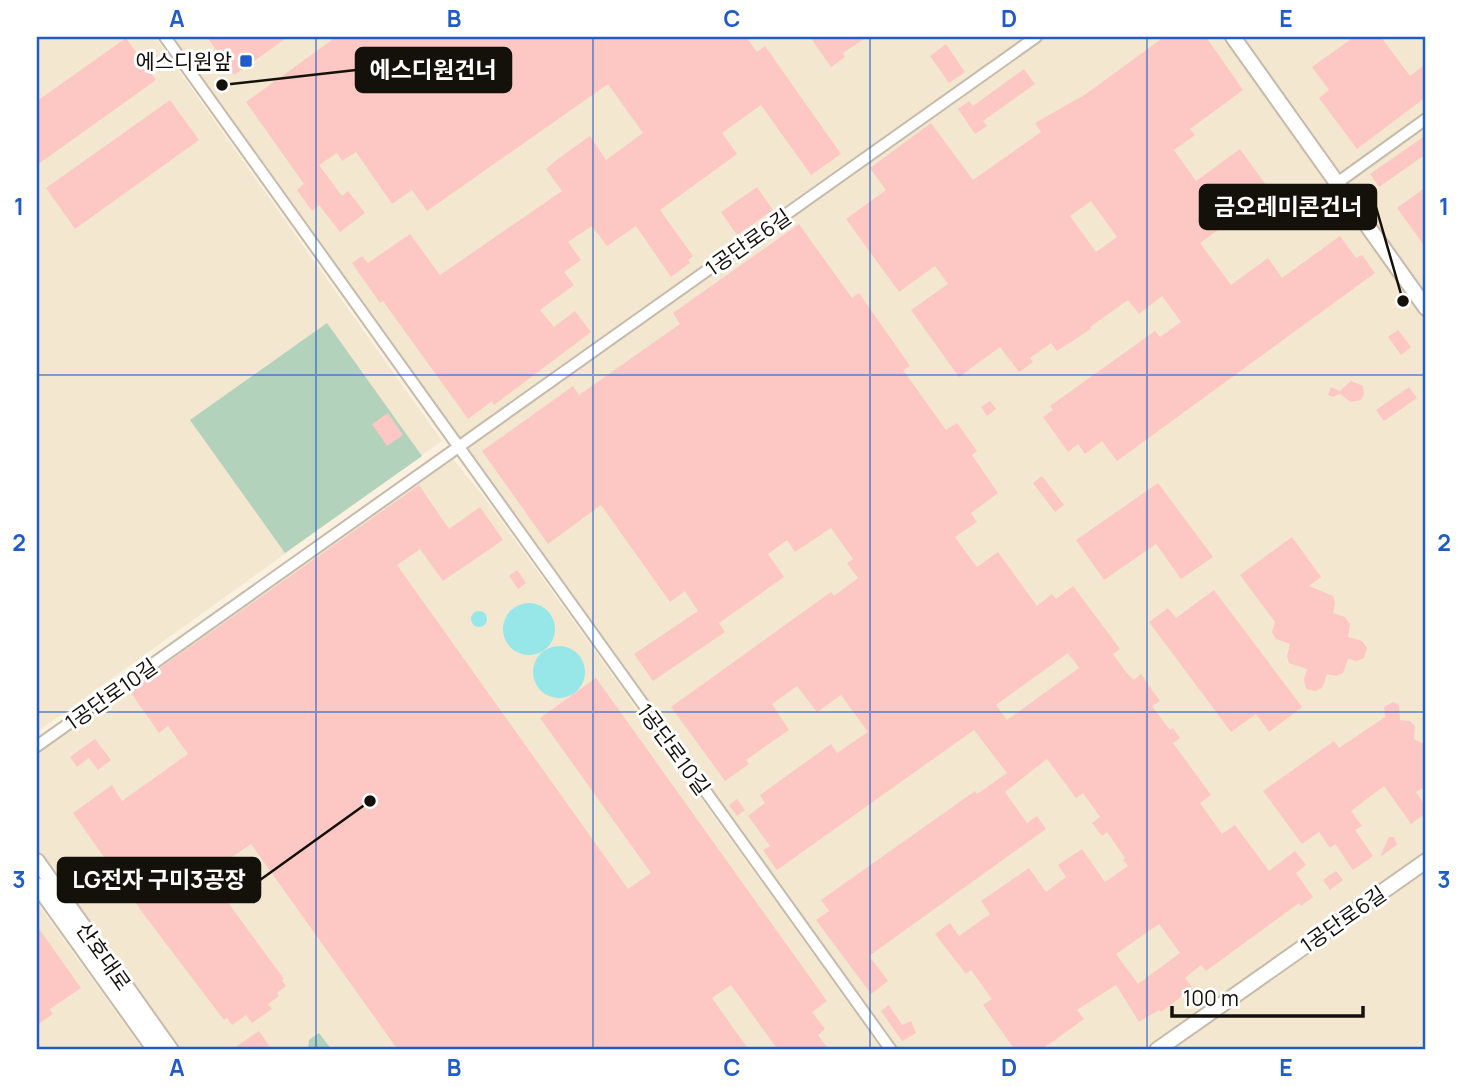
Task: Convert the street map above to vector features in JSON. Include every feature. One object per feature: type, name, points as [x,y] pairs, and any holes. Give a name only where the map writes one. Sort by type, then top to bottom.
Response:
[{"type":"street","name":"1공단로10길","points":[[165,37],[891,1050]]},
{"type":"street","name":"1공단로6길","points":[[459,446],[1036,37]]},
{"type":"street","points":[[1233,37],[1426,308]]},
{"type":"street","points":[[1337,183],[1426,119]]},
{"type":"street","name":"1공단로10길","points":[[37,746],[459,446]]},
{"type":"street","name":"산호대로","points":[[37,861],[171,1050]]},
{"type":"street","name":"1공단로6길","points":[[1157,1050],[1426,861]]},
{"type":"street","name":"산호대로","points":[[37,885],[155,1050]]},
{"type":"shaded area","points":[[37,37],[155,37],[442,441],[37,732]]},
{"type":"shaded area","points":[[165,37],[1426,37],[1426,1050],[891,1050]]},
{"type":"shaded area","points":[[453,459],[484,497],[882,1050],[178,1050],[37,852],[37,750]]},
{"type":"shaded area","points":[[37,903],[143,1050],[37,1050]]},
{"type":"green space","points":[[327,323],[422,456],[285,553],[190,420]]},
{"type":"green space","points":[[319,1033],[332,1050],[308,1050],[309,1040]]},
{"type":"water","points":[[529,603],[539,605],[547,611],[553,619],[553,639],[547,647],[539,653],[529,655],[519,653],[511,647],[505,639],[503,629],[505,619],[511,611],[519,605]]},
{"type":"water","points":[[476,611],[482,611],[487,619],[485,625],[476,627],[471,622],[471,616]]},
{"type":"water","points":[[559,646],[569,648],[577,654],[583,662],[583,682],[577,690],[569,696],[559,698],[549,696],[541,690],[535,682],[533,672],[535,662],[541,654],[549,648]]},
{"type":"building","points":[[207,37],[288,37],[234,75]]},
{"type":"building","points":[[336,37],[746,37],[757,52],[765,46],[841,154],[811,175],[761,105],[722,133],[737,154],[660,210],[693,256],[688,260],[690,263],[671,277],[636,226],[607,246],[592,226],[568,242],[581,260],[564,272],[574,285],[540,310],[554,327],[575,311],[591,332],[494,405],[492,401],[468,419],[383,301],[380,303],[352,263],[362,256],[368,263],[410,234],[440,275],[562,191],[546,169],[590,136],[606,160],[643,133],[608,84],[427,211],[412,190],[392,204],[356,152],[342,161],[337,153],[319,165],[342,196],[348,191],[365,213],[340,232],[319,205],[312,211],[297,190],[304,184],[246,102]]},
{"type":"building","points":[[810,37],[867,37],[843,53],[845,57],[831,67]]},
{"type":"building","points":[[1164,37],[1206,37],[1243,90],[1190,129],[1195,135],[1174,150],[1196,181],[1240,149],[1271,192],[1200,243],[1231,285],[1268,258],[1282,278],[1340,236],[1356,258],[1362,255],[1375,273],[1117,461],[1102,441],[1085,454],[1078,444],[1068,452],[1043,417],[1053,410],[1050,406],[1155,331],[1160,337],[1181,322],[1162,296],[1139,314],[1128,300],[1057,351],[1051,343],[1030,358],[1033,362],[1019,372],[1000,347],[959,377],[911,310],[948,284],[935,266],[899,292],[846,219],[886,190],[870,168],[931,123],[973,180],[1041,132],[1035,123],[1086,94]],"holes":[[[1091,201],[1117,237],[1096,252],[1070,216]]]},
{"type":"building","points":[[1354,37],[1381,37],[1410,76],[1426,64],[1426,97],[1357,149],[1319,98],[1329,90],[1312,67]]},
{"type":"building","points":[[126,38],[156,80],[37,165],[37,101]]},
{"type":"building","points":[[946,44],[965,72],[949,83],[930,56]]},
{"type":"building","points":[[1024,69],[1035,84],[983,121],[987,126],[975,134],[958,109],[969,101],[973,106]]},
{"type":"building","points":[[170,100],[199,140],[75,229],[46,188]]},
{"type":"building","points":[[1426,135],[1426,154],[1379,187],[1370,174]]},
{"type":"building","points":[[757,187],[773,210],[737,235],[721,212]]},
{"type":"building","points":[[1426,187],[1426,248],[1397,208]]},
{"type":"building","points":[[799,224],[852,298],[859,293],[910,366],[903,370],[946,430],[957,423],[977,451],[972,455],[998,493],[971,513],[977,522],[955,537],[977,567],[998,552],[1037,606],[1052,594],[1056,599],[1073,586],[1120,649],[1113,654],[1126,672],[1134,680],[1141,674],[1160,701],[1152,706],[1170,730],[1173,728],[1180,738],[1173,743],[1211,795],[1200,803],[1222,834],[1235,825],[1269,871],[1295,851],[1306,865],[1296,873],[1313,897],[1301,906],[1299,903],[1206,971],[1201,965],[1185,978],[1193,988],[1161,1012],[1159,1010],[1139,1022],[1116,985],[1077,1010],[1084,1019],[1041,1050],[1015,1050],[983,1005],[992,999],[971,970],[966,974],[935,934],[950,923],[959,936],[990,914],[981,901],[1029,868],[1046,892],[1066,877],[1058,865],[1082,849],[1105,882],[1128,866],[1107,832],[1102,836],[1092,823],[1100,817],[1083,793],[1076,798],[1047,759],[1005,792],[1027,823],[1037,816],[1046,829],[869,956],[888,981],[871,994],[816,920],[829,911],[821,900],[975,791],[977,794],[1007,773],[974,730],[777,870],[763,850],[770,846],[748,816],[765,803],[760,795],[831,744],[837,753],[868,732],[841,695],[817,712],[797,686],[772,704],[789,730],[746,760],[749,764],[725,781],[671,707],[831,592],[834,596],[858,578],[847,563],[853,559],[831,528],[795,552],[787,540],[768,554],[784,577],[719,623],[725,632],[653,681],[634,654],[698,611],[685,591],[670,602],[601,505],[548,544],[482,451],[573,386],[579,395],[680,324],[673,313]],"holes":[[[1068,653],[1079,668],[1007,720],[996,705]],[[1159,924],[1180,953],[1138,984],[1116,954]]]},
{"type":"building","points":[[1398,330],[1411,347],[1401,355],[1388,337]]},
{"type":"building","points":[[1351,381],[1363,386],[1364,394],[1361,400],[1351,402],[1340,394],[1333,397],[1328,395],[1331,387],[1340,391]]},
{"type":"building","points":[[1409,387],[1417,398],[1384,421],[1376,410]]},
{"type":"building","points":[[990,401],[996,409],[987,416],[981,407]]},
{"type":"building","points":[[388,413],[403,435],[387,446],[372,424]]},
{"type":"building","points":[[1042,476],[1064,505],[1055,512],[1033,483]]},
{"type":"building","points":[[1158,483],[1213,557],[1181,579],[1156,544],[1104,580],[1076,540]]},
{"type":"building","points":[[419,485],[449,529],[480,507],[503,540],[443,581],[420,549],[397,565],[628,889],[651,873],[540,718],[596,678],[827,1001],[812,1012],[825,1029],[818,1035],[829,1050],[778,1050],[731,985],[712,998],[749,1050],[398,1050],[251,844],[207,874],[284,979],[282,980],[286,986],[277,993],[279,996],[268,1004],[272,1009],[252,1023],[246,1015],[232,1025],[227,1018],[224,1020],[145,916],[73,813],[112,785],[122,801],[188,754],[168,726],[159,733],[129,690]]},
{"type":"building","points":[[1292,537],[1321,577],[1309,586],[1333,596],[1333,613],[1345,617],[1350,624],[1348,637],[1362,641],[1367,648],[1364,658],[1357,661],[1348,659],[1343,673],[1336,676],[1327,674],[1322,688],[1315,691],[1306,689],[1304,680],[1307,669],[1289,663],[1287,656],[1290,644],[1276,639],[1272,632],[1275,622],[1240,575]]},
{"type":"building","points":[[517,570],[526,583],[518,589],[509,576]]},
{"type":"building","points":[[1214,590],[1302,707],[1269,732],[1256,714],[1231,732],[1149,622],[1168,608],[1176,618]]},
{"type":"building","points":[[1393,702],[1399,705],[1400,720],[1410,721],[1415,726],[1414,739],[1426,745],[1426,786],[1416,792],[1426,807],[1426,813],[1411,824],[1384,786],[1351,811],[1362,826],[1355,830],[1373,856],[1353,870],[1335,844],[1330,848],[1319,832],[1302,844],[1263,791],[1334,741],[1339,748],[1385,717],[1384,707]]},
{"type":"building","points":[[95,739],[111,760],[98,770],[89,758],[77,767],[70,757]]},
{"type":"building","points":[[737,799],[745,810],[737,816],[729,805]]},
{"type":"building","points":[[1389,837],[1394,837],[1397,845],[1380,857]]},
{"type":"building","points":[[1336,871],[1343,880],[1330,890],[1323,880]]},
{"type":"building","points":[[37,926],[81,988],[50,1009],[53,1014],[37,1025]]},
{"type":"building","points":[[889,1005],[902,1025],[911,1021],[916,1033],[902,1041],[881,1011]]},
{"type":"building","points":[[259,1031],[272,1050],[231,1050]]},
{"type":"place","name":"에스디원앞","points":[[246,61]]},
{"type":"place","name":"에스디원건너","points":[[222,85]]},
{"type":"place","name":"금오레미콘건너","points":[[1403,301]]},
{"type":"place","name":"LG전자 구미3공장","points":[[370,801]]}]
